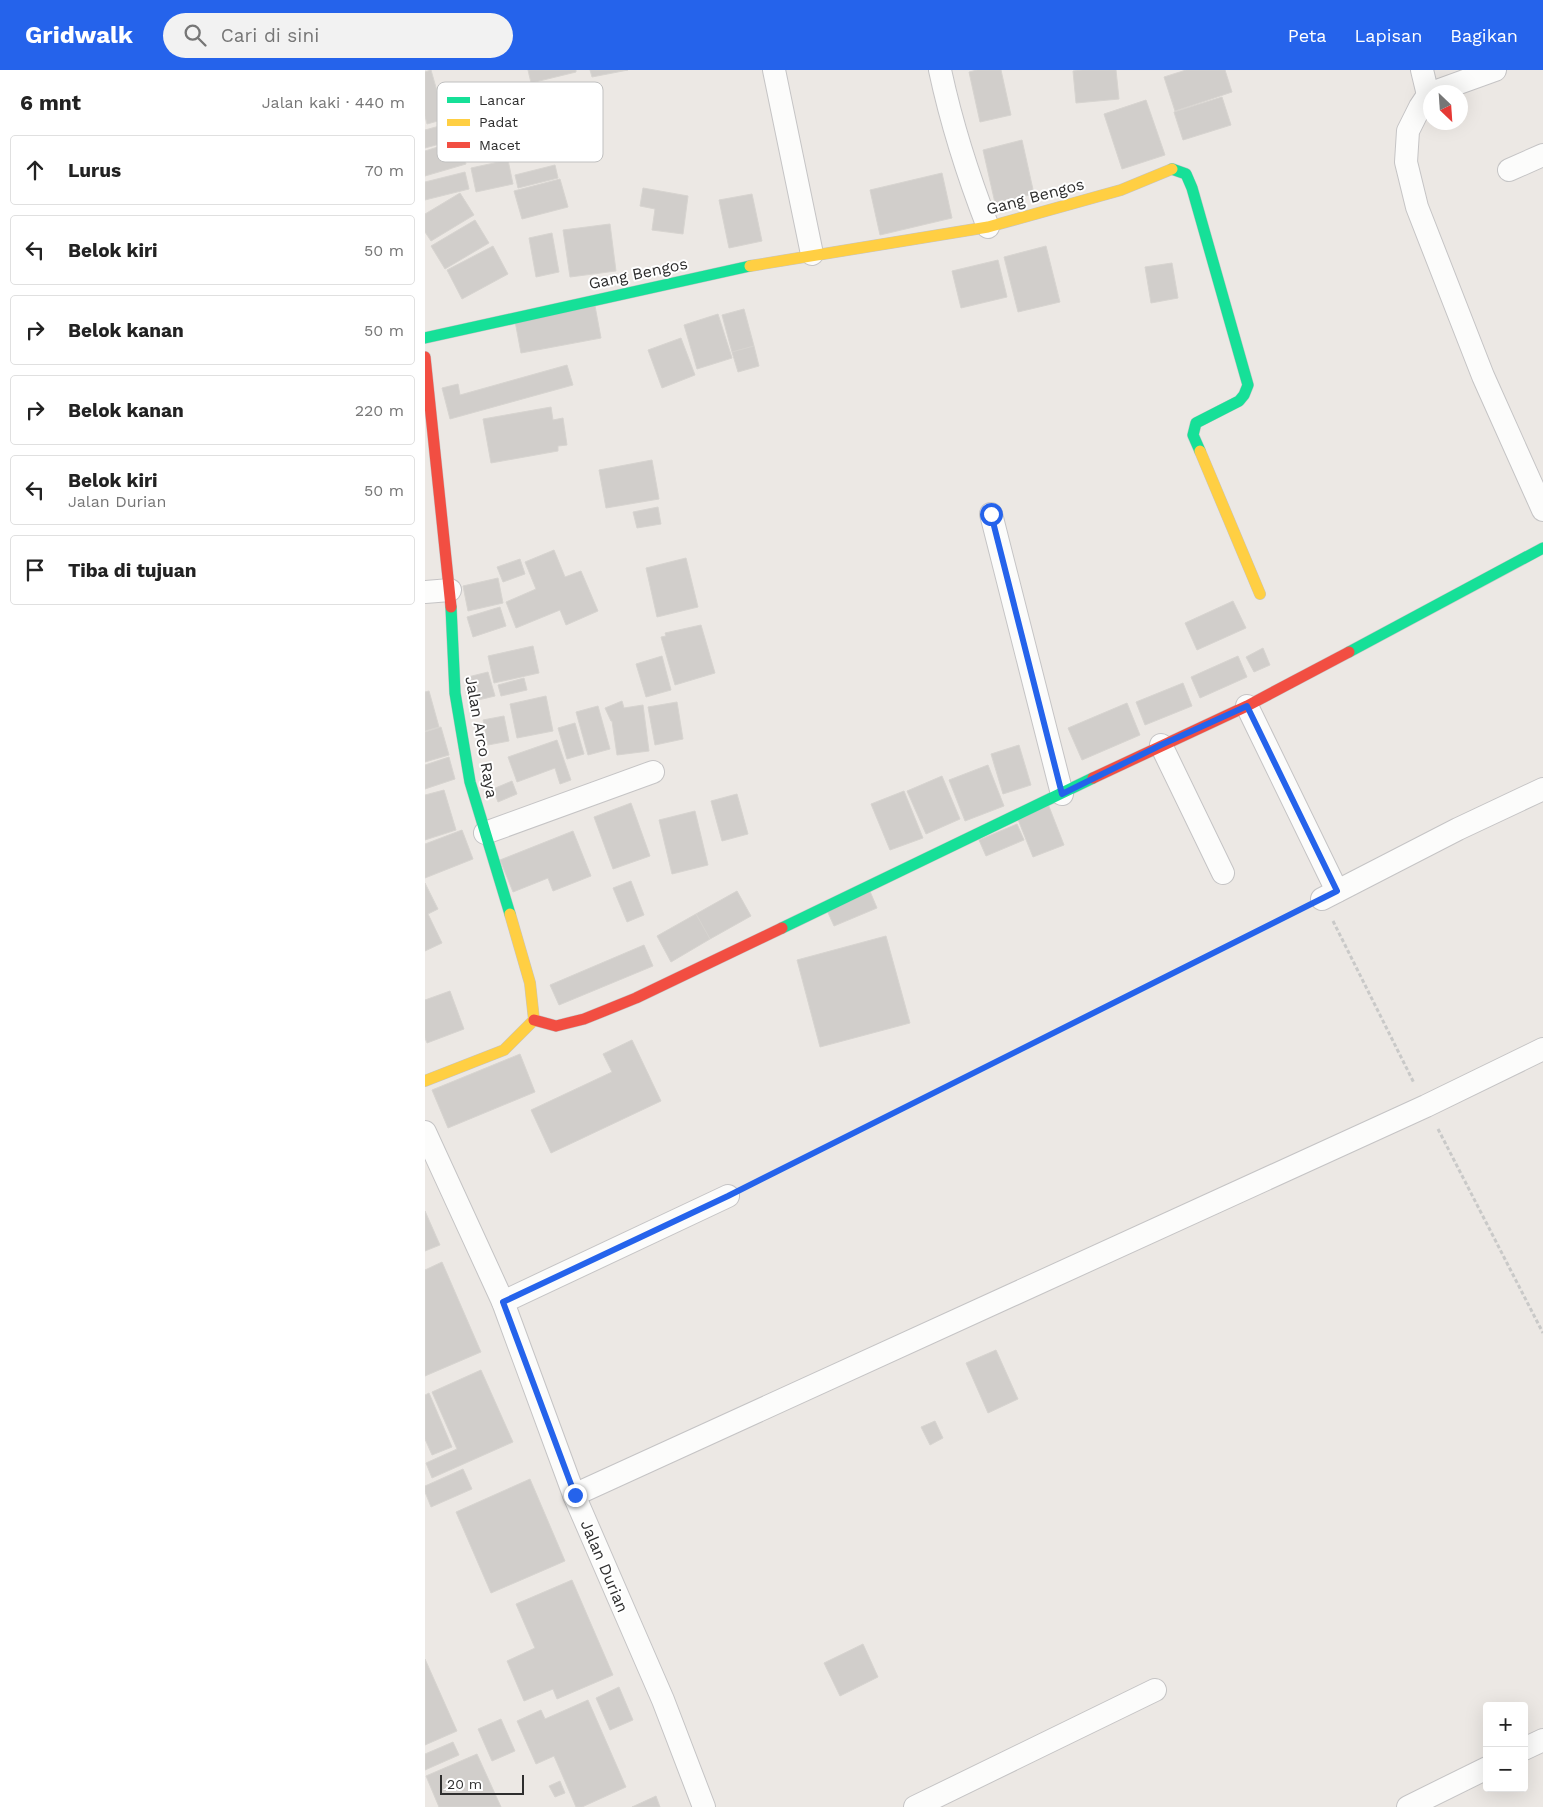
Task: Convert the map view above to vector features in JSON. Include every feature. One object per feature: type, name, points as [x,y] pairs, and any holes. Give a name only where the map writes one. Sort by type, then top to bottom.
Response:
[{"type":"street","points":[[774,70],[812,254]]},
{"type":"street","points":[[941,70],[949,114],[967,172],[988,226]]},
{"type":"street","points":[[1422,70],[1428,85]]},
{"type":"street","points":[[1455,85],[1495,70]]},
{"type":"street","points":[[1423,107],[1408,131],[1406,162],[1417,207],[1483,376],[1543,510]]},
{"type":"street","points":[[1509,170],[1543,155]]},
{"type":"street","name":"Gang Bengos","points":[[425,338],[614,295],[812,254],[988,226],[1121,190],[1173,169],[1186,174],[1193,188],[1248,385],[1239,401],[1196,423],[1193,436],[1260,594]]},
{"type":"street","name":"Jalan Arco Raya","points":[[425,357],[450,590],[455,694],[470,782],[517,935],[529,983],[533,1020]]},
{"type":"street","points":[[991,514],[1062,794]]},
{"type":"street","points":[[425,1081],[504,1050],[533,1020],[556,1026],[584,1019],[636,998],[1161,745],[1247,706],[1543,548]]},
{"type":"street","points":[[425,592],[450,590]]},
{"type":"street","points":[[1247,706],[1329,895],[1458,829],[1543,789]]},
{"type":"street","points":[[1161,745],[1223,873]]},
{"type":"street","points":[[485,832],[653,772]]},
{"type":"street","points":[[575,1495],[1425,1106],[1543,1049]]},
{"type":"street","name":"Jalan Durian","points":[[425,1132],[503,1302],[575,1495],[663,1700],[704,1807]]},
{"type":"street","points":[[503,1302],[728,1196]]},
{"type":"street","points":[[915,1807],[1155,1690]]},
{"type":"street","points":[[1528,1748],[1543,1740]]},
{"type":"street","points":[[1408,1807],[1483,1770]]},
{"type":"path","points":[[728,1196],[1329,895]]},
{"type":"building","points":[[431,70],[437,91],[437,121],[427,124],[425,116],[425,72]]},
{"type":"building","points":[[528,70],[576,70],[576,72],[531,82]]},
{"type":"building","points":[[590,70],[628,70],[592,77]]},
{"type":"building","points":[[1001,70],[1011,115],[980,122],[969,72]]},
{"type":"building","points":[[1116,70],[1119,99],[1076,103],[1073,71]]},
{"type":"building","points":[[1186,70],[1225,70],[1232,92],[1175,111],[1164,77]]},
{"type":"building","points":[[1222,97],[1231,125],[1183,140],[1174,112]]},
{"type":"building","points":[[1146,100],[1165,155],[1122,169],[1104,114]]},
{"type":"building","points":[[437,127],[437,145],[425,148],[425,130]]},
{"type":"building","points":[[1022,140],[1034,194],[995,203],[983,150]]},
{"type":"building","points":[[437,147],[437,162],[466,162],[466,164],[425,176],[425,151]]},
{"type":"building","points":[[499,162],[508,162],[513,184],[476,192],[471,168]]},
{"type":"building","points":[[555,165],[558,178],[518,188],[515,175]]},
{"type":"building","points":[[465,172],[469,189],[425,200],[425,182]]},
{"type":"building","points":[[942,173],[952,218],[880,235],[870,190]]},
{"type":"building","points":[[560,179],[568,207],[522,219],[514,191]]},
{"type":"building","points":[[643,188],[688,196],[683,234],[652,230],[655,209],[640,206]]},
{"type":"building","points":[[460,193],[474,215],[431,241],[425,232],[425,214]]},
{"type":"building","points":[[752,194],[762,241],[729,248],[719,200]]},
{"type":"building","points":[[475,220],[489,243],[445,269],[431,246]]},
{"type":"building","points":[[610,224],[616,271],[570,277],[563,230]]},
{"type":"building","points":[[552,233],[559,272],[536,277],[529,238]]},
{"type":"building","points":[[493,246],[508,274],[462,299],[447,270]]},
{"type":"building","points":[[1046,246],[1060,302],[1018,312],[1004,257]]},
{"type":"building","points":[[998,260],[1007,297],[961,308],[952,271]]},
{"type":"building","points":[[1172,263],[1178,298],[1151,303],[1145,267]]},
{"type":"building","points":[[595,306],[601,338],[521,353],[515,321]]},
{"type":"building","points":[[744,309],[754,346],[732,352],[722,315]]},
{"type":"building","points":[[718,314],[732,358],[697,369],[684,325]]},
{"type":"building","points":[[681,338],[695,375],[662,388],[648,350]]},
{"type":"building","points":[[754,346],[759,366],[738,372],[732,352]]},
{"type":"building","points":[[567,365],[573,385],[450,419],[442,388],[458,384],[460,395]]},
{"type":"building","points":[[551,407],[553,420],[563,418],[567,445],[558,446],[558,451],[491,463],[483,419]]},
{"type":"building","points":[[652,460],[659,499],[606,508],[599,470]]},
{"type":"building","points":[[658,507],[661,524],[637,528],[633,512]]},
{"type":"building","points":[[554,550],[565,577],[581,571],[598,611],[566,625],[560,610],[516,628],[506,602],[536,589],[525,562]]},
{"type":"building","points":[[686,558],[698,607],[657,617],[646,568]]},
{"type":"building","points":[[520,559],[525,574],[503,582],[497,567]]},
{"type":"building","points":[[498,578],[503,603],[468,611],[463,586]]},
{"type":"building","points":[[1233,601],[1246,628],[1197,650],[1185,623]]},
{"type":"building","points":[[500,607],[506,626],[473,637],[467,617]]},
{"type":"building","points":[[701,625],[715,673],[675,685],[661,637],[666,636],[665,633]]},
{"type":"building","points":[[533,646],[539,673],[494,683],[488,656]]},
{"type":"building","points":[[1263,648],[1270,665],[1254,672],[1246,657]]},
{"type":"building","points":[[662,656],[671,690],[646,697],[636,664]]},
{"type":"building","points":[[1238,656],[1247,677],[1200,698],[1191,677]]},
{"type":"building","points":[[488,672],[495,696],[474,701],[468,677]]},
{"type":"building","points":[[524,678],[527,690],[501,696],[498,685]]},
{"type":"building","points":[[1183,683],[1192,706],[1145,725],[1136,702]]},
{"type":"building","points":[[429,691],[439,727],[425,731],[425,692]]},
{"type":"building","points":[[546,696],[553,731],[517,738],[510,704]]},
{"type":"building","points":[[622,701],[624,708],[643,705],[649,751],[617,755],[612,721],[605,708]]},
{"type":"building","points":[[677,702],[683,739],[655,745],[648,707]]},
{"type":"building","points":[[1127,703],[1140,735],[1082,760],[1068,728]]},
{"type":"building","points":[[598,706],[610,749],[588,755],[576,712]]},
{"type":"building","points":[[504,716],[509,741],[488,745],[483,720]]},
{"type":"building","points":[[575,723],[584,754],[567,759],[558,728]]},
{"type":"building","points":[[441,727],[449,755],[425,762],[425,732]]},
{"type":"building","points":[[557,740],[571,780],[560,784],[555,768],[517,782],[508,757]]},
{"type":"building","points":[[1019,745],[1031,785],[1003,794],[991,754]]},
{"type":"building","points":[[449,757],[455,779],[425,789],[425,765]]},
{"type":"building","points":[[988,765],[1004,806],[965,821],[949,780]]},
{"type":"building","points":[[942,776],[960,819],[926,834],[907,791]]},
{"type":"building","points":[[512,781],[517,794],[498,802],[493,789]]},
{"type":"building","points":[[444,790],[456,830],[425,840],[425,795]]},
{"type":"building","points":[[904,791],[923,838],[890,850],[871,804]]},
{"type":"building","points":[[737,794],[748,834],[722,841],[711,801]]},
{"type":"building","points":[[631,803],[650,856],[613,869],[594,817]]},
{"type":"building","points":[[1048,804],[1064,845],[1033,857],[1017,817]]},
{"type":"building","points":[[695,811],[708,865],[672,874],[659,820]]},
{"type":"building","points":[[1017,824],[1024,840],[986,856],[979,840]]},
{"type":"building","points":[[462,830],[473,859],[425,878],[425,844]]},
{"type":"building","points":[[573,831],[591,876],[553,891],[548,878],[513,892],[500,860]]},
{"type":"building","points":[[631,881],[644,915],[627,922],[613,888]]},
{"type":"building","points":[[425,883],[438,909],[428,914],[442,943],[425,951]]},
{"type":"building","points":[[869,889],[877,908],[834,926],[826,908]]},
{"type":"building","points":[[737,891],[751,916],[710,939],[696,914]]},
{"type":"building","points":[[696,914],[710,939],[671,962],[657,936]]},
{"type":"building","points":[[886,936],[910,1023],[820,1047],[797,960]]},
{"type":"building","points":[[644,945],[653,966],[559,1005],[550,985]]},
{"type":"building","points":[[450,991],[464,1029],[427,1043],[425,1038],[425,1000]]},
{"type":"building","points":[[632,1040],[661,1101],[551,1153],[531,1110],[612,1072],[603,1054]]},
{"type":"building","points":[[520,1054],[535,1092],[448,1128],[432,1090]]},
{"type":"building","points":[[425,1211],[440,1245],[425,1251]]},
{"type":"building","points":[[442,1262],[481,1352],[425,1376],[425,1270]]},
{"type":"building","points":[[996,1350],[1018,1399],[988,1413],[966,1363]]},
{"type":"building","points":[[481,1370],[513,1442],[432,1478],[426,1463],[457,1449],[432,1392]]},
{"type":"building","points":[[429,1393],[452,1447],[432,1455],[425,1439],[425,1395]]},
{"type":"building","points":[[935,1421],[943,1438],[930,1445],[921,1427]]},
{"type":"building","points":[[463,1469],[472,1489],[431,1507],[425,1492],[425,1486]]},
{"type":"building","points":[[530,1479],[565,1561],[491,1593],[456,1512]]},
{"type":"building","points":[[572,1580],[613,1675],[557,1699],[553,1689],[524,1701],[507,1661],[535,1648],[516,1604]]},
{"type":"building","points":[[863,1644],[878,1677],[840,1696],[824,1663]]},
{"type":"building","points":[[425,1659],[457,1731],[425,1745]]},
{"type":"building","points":[[619,1687],[633,1720],[610,1730],[596,1698]]},
{"type":"building","points":[[588,1700],[626,1787],[582,1807],[576,1807],[554,1756],[536,1764],[517,1721],[541,1710],[545,1719]]},
{"type":"building","points":[[501,1719],[515,1751],[492,1761],[478,1729]]},
{"type":"building","points":[[453,1742],[459,1755],[425,1770],[425,1754]]},
{"type":"building","points":[[477,1754],[501,1807],[439,1807],[426,1776]]},
{"type":"building","points":[[560,1781],[565,1793],[555,1797],[549,1786]]},
{"type":"building","points":[[656,1796],[660,1807],[632,1807]]},
{"type":"traffic: fast","points":[[1172,169],[1186,174],[1192,188],[1248,385],[1239,401],[1196,423],[1193,435],[1200,451]]},
{"type":"traffic: fast","points":[[425,338],[750,266]]},
{"type":"traffic: fast","points":[[1349,652],[1543,548]]},
{"type":"traffic: fast","points":[[451,607],[455,693],[470,782],[510,914]]},
{"type":"traffic: fast","points":[[782,928],[1093,778]]},
{"type":"traffic: slow","points":[[750,266],[988,227],[1121,190],[1172,169]]},
{"type":"traffic: slow","points":[[1200,451],[1260,594]]},
{"type":"traffic: slow","points":[[425,1081],[504,1050],[534,1020],[530,983],[510,914]]},
{"type":"traffic: jam","points":[[425,357],[451,607]]},
{"type":"traffic: jam","points":[[1093,778],[1247,706],[1349,652]]},
{"type":"traffic: jam","points":[[534,1020],[556,1026],[584,1019],[636,998],[782,928]]},
{"type":"route","points":[[575,1495],[503,1302],[728,1196],[1337,891],[1247,706],[1161,745],[1062,794],[991,514]]}]
